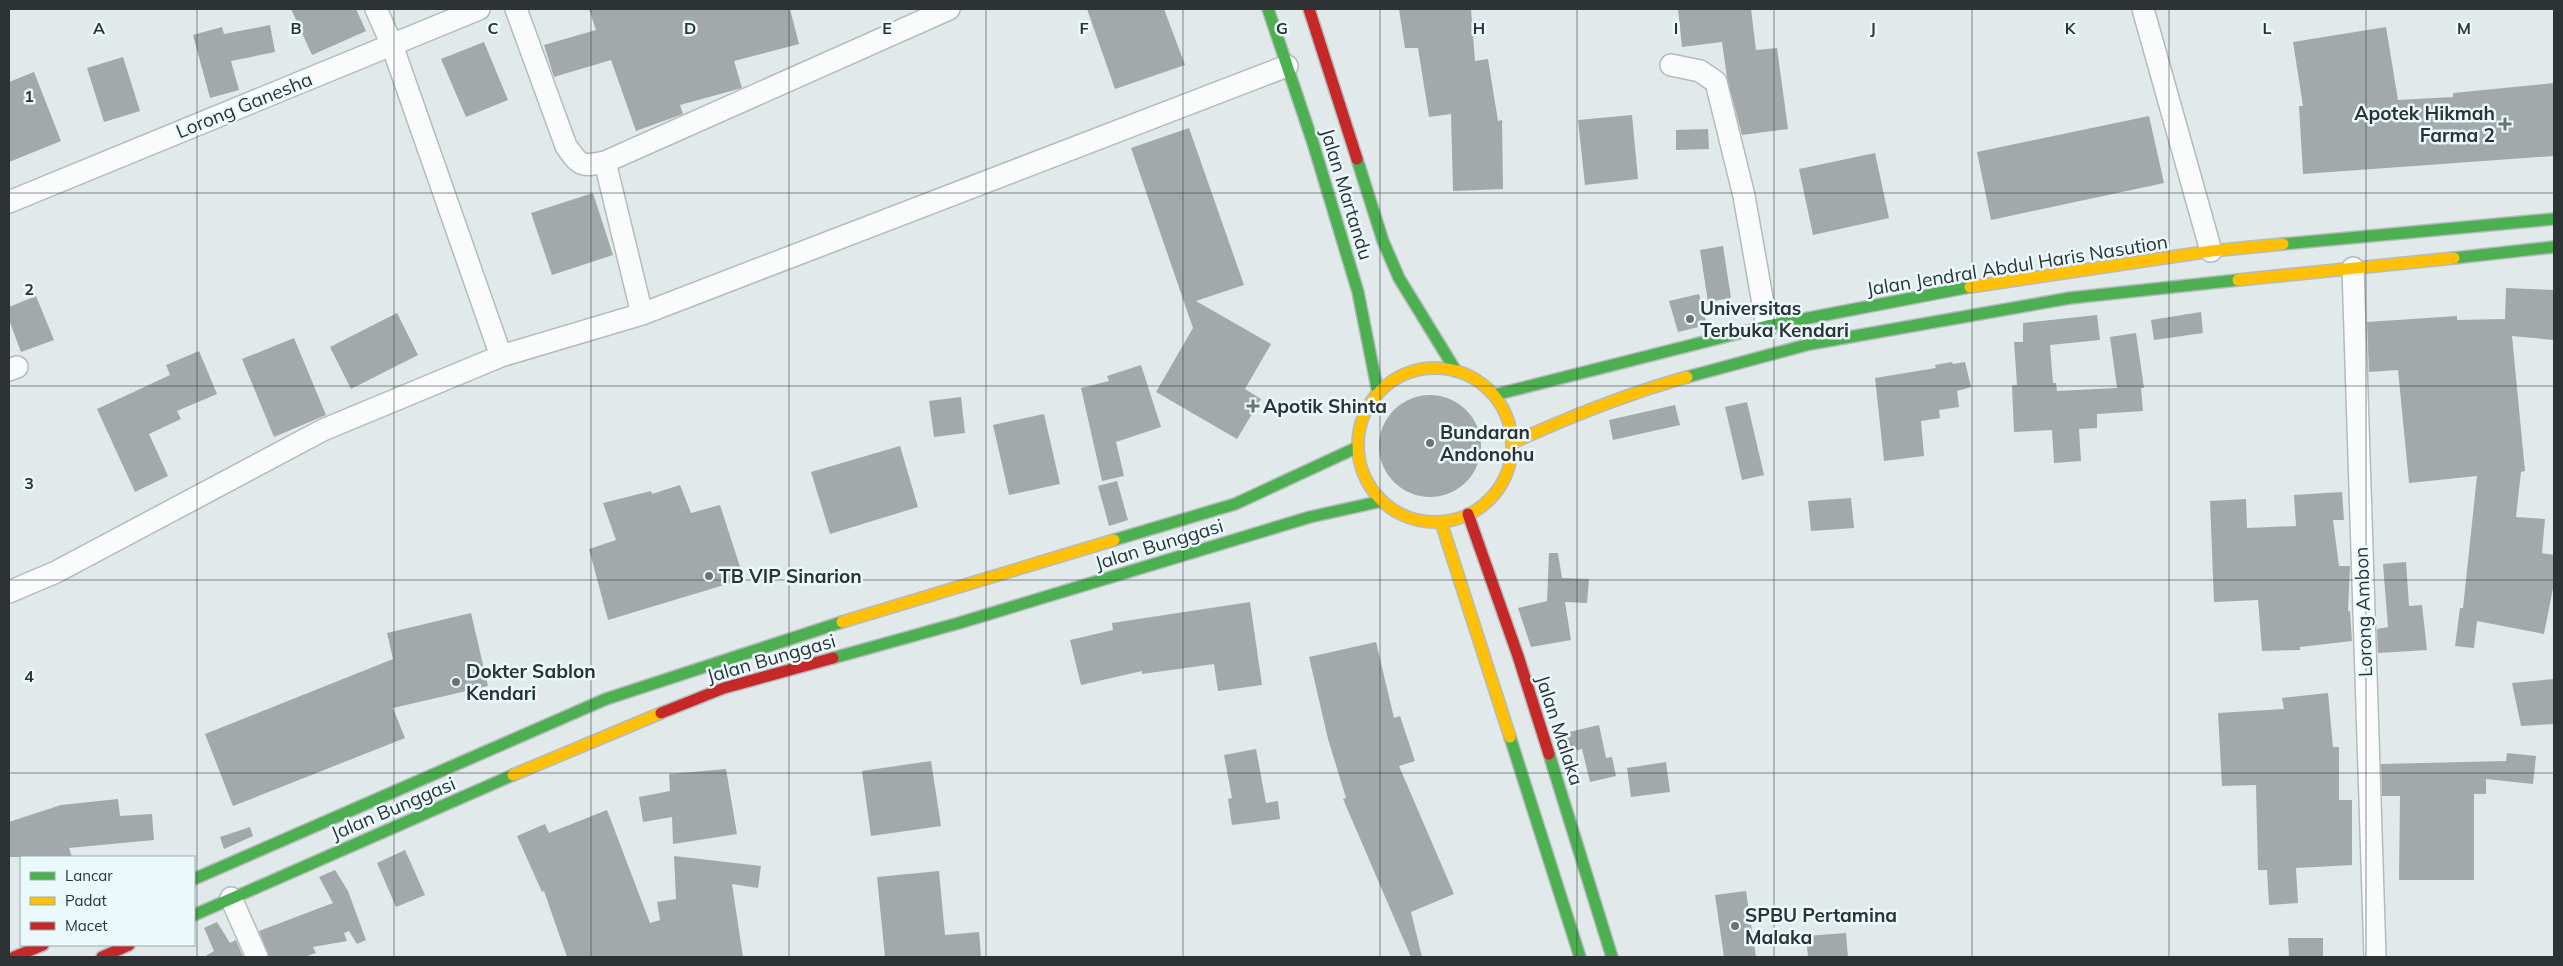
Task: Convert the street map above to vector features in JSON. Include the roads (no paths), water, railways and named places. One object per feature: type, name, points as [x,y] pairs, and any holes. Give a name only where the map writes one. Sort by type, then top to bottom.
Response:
[{"type":"main road","name":"Jalan Martandu","points":[[1268,9],[1313,143],[1358,292],[1378,393]]},
{"type":"main road","name":"Jalan Martandu","points":[[1310,9],[1383,242],[1399,278],[1456,371]]},
{"type":"main road","name":"Jalan Jendral Abdul Haris Nasution","points":[[1512,443],[1575,414],[1651,387],[1991,297],[2211,251],[2554,219]]},
{"type":"main road","name":"Jalan Jendral Abdul Haris Nasution","points":[[1494,396],[1767,326],[1991,297],[2070,298],[2554,247]]},
{"type":"main road","points":[[1428,368],[1456,371],[1477,380],[1494,396],[1504,410],[1510,426],[1512,443],[1510,465],[1501,485],[1487,502],[1468,514],[1442,522],[1409,518],[1382,501],[1364,476],[1358,447],[1359,428],[1367,409],[1378,393],[1401,376],[1428,368]]},
{"type":"main road","name":"Jalan Bunggasi","points":[[195,879],[483,762],[606,699],[698,667],[1235,504],[1358,447]]},
{"type":"main road","name":"Jalan Bunggasi","points":[[195,915],[593,740],[724,688],[959,623],[1310,517],[1382,501]]},
{"type":"main road","name":"Jalan Malaka","points":[[1468,514],[1518,656],[1612,957]]},
{"type":"main road","points":[[1442,522],[1580,957]]},
{"type":"main road","points":[[483,762],[492,785]]},
{"type":"main road","points":[[14,957],[41,946]]},
{"type":"main road","points":[[102,957],[127,946]]},
{"type":"street","points":[[376,9],[392,45],[501,356]]},
{"type":"street","name":"Lorong Ganesha","points":[[9,202],[479,9]]},
{"type":"street","points":[[516,9],[566,146],[578,163],[587,166],[605,162],[949,9]]},
{"type":"street","points":[[2144,9],[2211,251]]},
{"type":"street","points":[[1671,65],[1700,70],[1716,82],[1744,196],[1767,326]]},
{"type":"street","points":[[9,592],[56,572],[323,430],[501,356],[642,314],[1287,66]]},
{"type":"street","points":[[605,162],[642,314]]},
{"type":"street","name":"Lorong Ambon","points":[[2353,268],[2375,957]]},
{"type":"street","points":[[231,898],[257,957]]},
{"type":"place","name":"Apotek Hikmah Farma 2","points":[[2505,124]]},
{"type":"place","name":"Universitas Terbuka Kendari","points":[[1690,319]]},
{"type":"place","name":"Apotik Shinta","points":[[1253,406]]},
{"type":"place","name":"Bundaran Andonohu","points":[[1430,443]]},
{"type":"place","name":"TB VIP Sinarion","points":[[709,576]]},
{"type":"place","name":"Dokter Sablon Kendari","points":[[456,682]]},
{"type":"place","name":"SPBU Pertamina Malaka","points":[[1735,926]]}]
